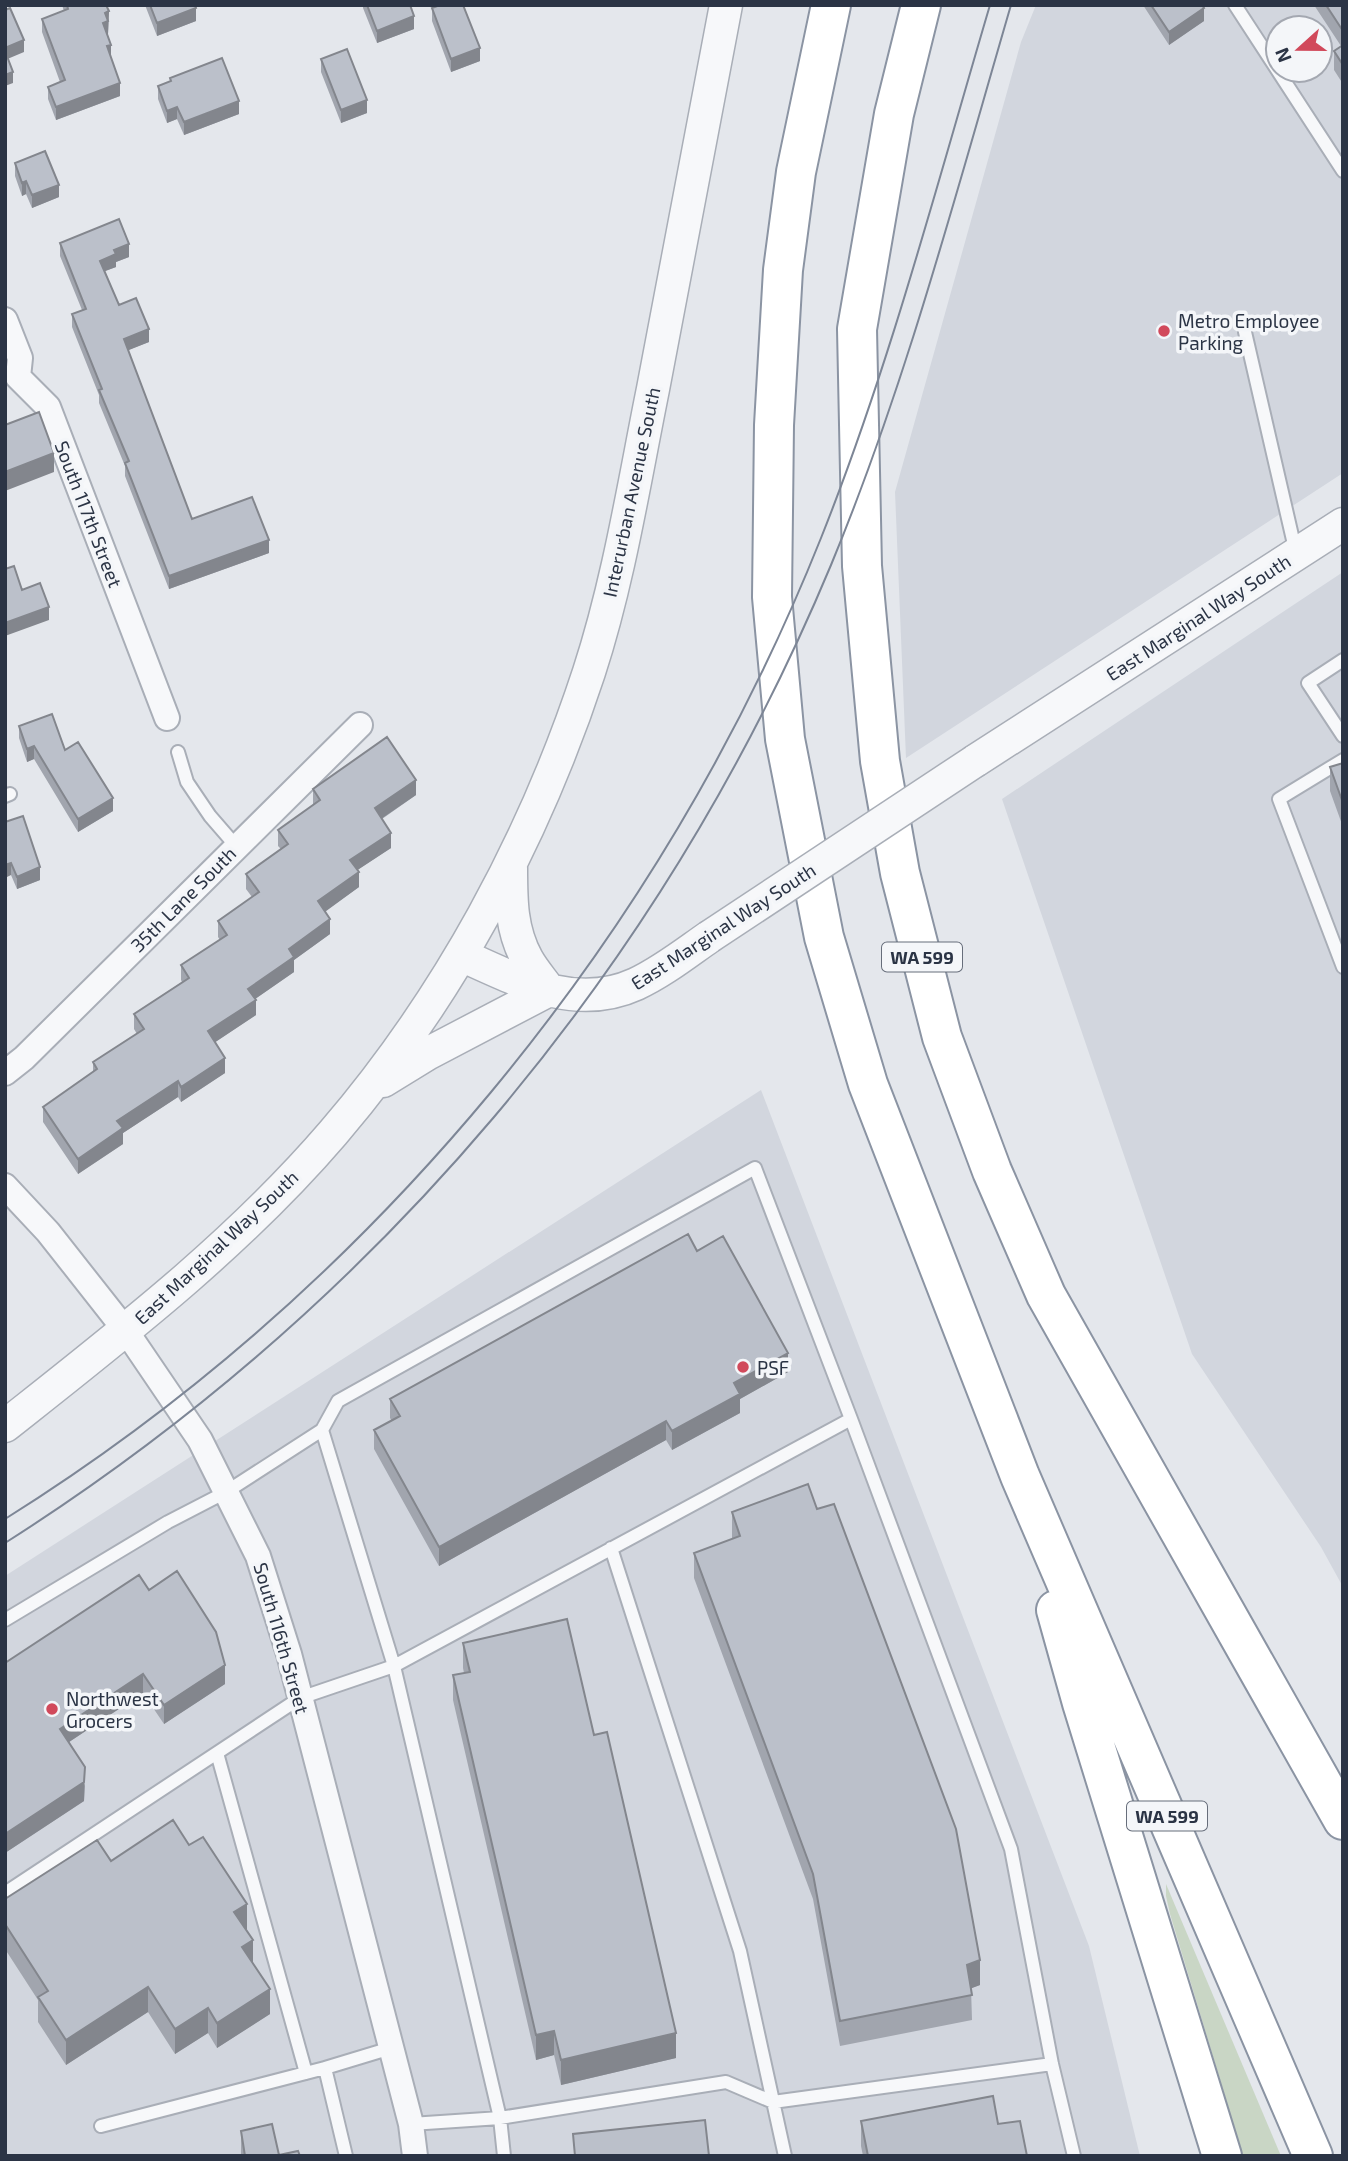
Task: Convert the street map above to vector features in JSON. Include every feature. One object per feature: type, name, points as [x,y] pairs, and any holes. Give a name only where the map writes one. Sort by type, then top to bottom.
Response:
[{"type":"highway","name":"WA 599","points":[[831,5],[796,172],[783,270],[774,425],[772,597],[785,739],[824,937],[868,1084],[1020,1476],[1313,2156]]},
{"type":"highway","name":"WA 599","points":[[921,5],[894,114],[857,329],[862,566],[880,761],[900,873],[942,1037],[992,1171],[1046,1295],[1343,1820]]},
{"type":"highway","points":[[1020,1476],[1082,1703],[1222,2156]]},
{"type":"street","name":"Interurban Avenue South","points":[[461,955],[511,865],[538,807],[590,669],[610,598],[726,5]]},
{"type":"street","name":"South 117th Street","points":[[5,320],[20,358],[11,384],[48,407],[167,718]]},
{"type":"street","name":"East Marginal Way South","points":[[5,1426],[126,1331],[261,1211],[333,1133],[367,1091],[432,1002],[461,955],[523,984],[567,994],[586,996],[622,990],[655,973],[975,761],[1343,524]]},
{"type":"street","name":"35th Lane South","points":[[5,1073],[24,1058],[360,725]]},
{"type":"street","points":[[367,1091],[427,1054],[549,990],[527,959],[515,931],[510,905],[511,865]]},
{"type":"street","name":"South 116th Street","points":[[5,1186],[48,1232],[126,1331],[200,1440],[258,1556],[289,1654],[411,2124],[415,2156]]},
{"type":"lane","points":[[1235,5],[1343,171]]},
{"type":"lane","points":[[1245,332],[1297,554]]},
{"type":"lane","points":[[1343,660],[1308,683],[1343,736]]},
{"type":"lane","points":[[178,752],[187,782],[210,816],[236,846]]},
{"type":"lane","points":[[1343,760],[1279,799],[1343,967]]},
{"type":"lane","points":[[5,1620],[169,1522],[226,1492],[322,1430],[338,1401],[755,1168],[1011,1849],[1052,2064],[1074,2156]]},
{"type":"lane","points":[[5,1893],[300,1698],[394,1666],[851,1419]]},
{"type":"lane","points":[[322,1430],[394,1666],[500,2118],[504,2156]]},
{"type":"lane","points":[[611,1548],[740,1951],[785,2156]]},
{"type":"lane","points":[[217,1753],[306,2073]]},
{"type":"lane","points":[[102,2126],[325,2068],[391,2048]]},
{"type":"lane","points":[[411,2124],[500,2118],[726,2082],[773,2102],[1052,2064]]},
{"type":"lane","points":[[325,2068],[346,2156]]},
{"type":"shaded area","points":[[1036,5],[1343,5],[1343,473],[906,758],[895,492],[1021,42]]},
{"type":"shaded area","points":[[1343,572],[1343,1587],[1321,1547],[1192,1354],[1002,799]]},
{"type":"shaded area","points":[[761,1090],[1089,1946],[1140,2156],[5,2156],[5,1576]]},
{"type":"green space","points":[[1166,1884],[1281,2156],[1243,2156],[1170,1914]]},
{"type":"building","points":[[67,5],[106,5],[109,11],[105,13],[108,21],[103,23],[111,45],[107,46],[120,83],[56,107],[48,87],[65,80],[42,19],[68,9]]},
{"type":"building","points":[[150,5],[195,5],[196,8],[157,23]]},
{"type":"building","points":[[367,5],[410,5],[414,16],[377,31]]},
{"type":"building","points":[[440,5],[463,5],[480,48],[451,59],[432,8]]},
{"type":"building","points":[[1151,5],[1202,5],[1204,8],[1169,32]]},
{"type":"building","points":[[1326,5],[1343,5],[1343,31],[1334,14]]},
{"type":"building","points":[[10,8],[24,40],[5,48],[5,10]]},
{"type":"building","points":[[1343,45],[1343,65],[1334,51]]},
{"type":"building","points":[[347,49],[367,100],[341,110],[321,59]]},
{"type":"building","points":[[5,51],[13,72],[5,75]]},
{"type":"building","points":[[222,58],[239,101],[184,122],[177,107],[167,111],[158,86],[171,81],[170,78]]},
{"type":"building","points":[[45,151],[59,185],[32,195],[26,181],[22,183],[15,163]]},
{"type":"building","points":[[119,219],[129,244],[114,250],[116,254],[100,261],[119,305],[136,298],[149,329],[124,339],[192,519],[252,497],[269,540],[169,576],[125,463],[129,461],[99,390],[102,389],[72,314],[86,309],[60,243]]},
{"type":"building","points":[[39,412],[54,453],[5,472],[5,425]]},
{"type":"building","points":[[14,566],[22,590],[40,583],[49,607],[5,623],[5,569]]},
{"type":"building","points":[[52,714],[65,750],[78,742],[113,798],[78,819],[34,746],[27,749],[19,726]]},
{"type":"building","points":[[387,737],[416,780],[375,808],[391,833],[350,860],[359,872],[318,901],[330,919],[289,949],[294,957],[248,989],[256,1000],[208,1031],[225,1058],[181,1087],[178,1081],[117,1121],[123,1128],[78,1159],[43,1107],[97,1069],[93,1062],[144,1029],[134,1014],[189,978],[181,965],[227,935],[218,921],[259,892],[246,874],[288,844],[278,830],[320,800],[313,789]]},
{"type":"building","points":[[1343,763],[1343,803],[1330,767]]},
{"type":"building","points":[[23,816],[40,867],[17,877],[11,863],[5,865],[5,822]]},
{"type":"building","points":[[688,1234],[697,1251],[723,1236],[788,1353],[734,1383],[740,1394],[672,1431],[666,1421],[439,1547],[374,1430],[400,1416],[390,1399]]},
{"type":"building","points":[[808,1484],[817,1509],[834,1504],[956,1829],[980,1960],[967,1965],[972,1995],[840,2021],[813,1874],[694,1553],[740,1536],[732,1512]]},
{"type":"building","points":[[177,1571],[216,1632],[225,1665],[164,1705],[143,1674],[60,1729],[85,1767],[84,1782],[5,1834],[5,1663],[139,1575],[149,1590]]},
{"type":"building","points":[[567,1619],[594,1735],[607,1732],[676,2033],[561,2060],[554,2031],[536,2035],[453,1675],[470,1672],[463,1643]]},
{"type":"building","points":[[173,1820],[189,1845],[203,1837],[247,1904],[234,1912],[253,1940],[242,1947],[270,1989],[217,2023],[208,2008],[175,2029],[148,1987],[66,2040],[38,1997],[48,1991],[5,1924],[5,1899],[97,1840],[111,1861]]},
{"type":"building","points":[[993,2096],[998,2124],[1020,2121],[1027,2156],[868,2156],[861,2121]]},
{"type":"building","points":[[705,2120],[709,2156],[575,2156],[573,2134]]},
{"type":"building","points":[[272,2124],[279,2155],[298,2151],[300,2156],[245,2156],[241,2131]]},
{"type":"tram line","points":[[5,1519],[139,1428],[264,1326],[382,1214],[490,1093],[589,964],[677,828],[755,686],[821,538],[891,341],[990,5]]},
{"type":"tram line","points":[[5,1543],[140,1450],[266,1348],[384,1237],[493,1118],[593,990],[683,856],[762,714],[831,565],[858,497],[928,288],[1011,5]]},
{"type":"place","name":"Metro Employee Parking","points":[[1164,331]]},
{"type":"place","name":"PSF","points":[[743,1367]]},
{"type":"place","name":"Northwest Grocers","points":[[52,1709]]}]
